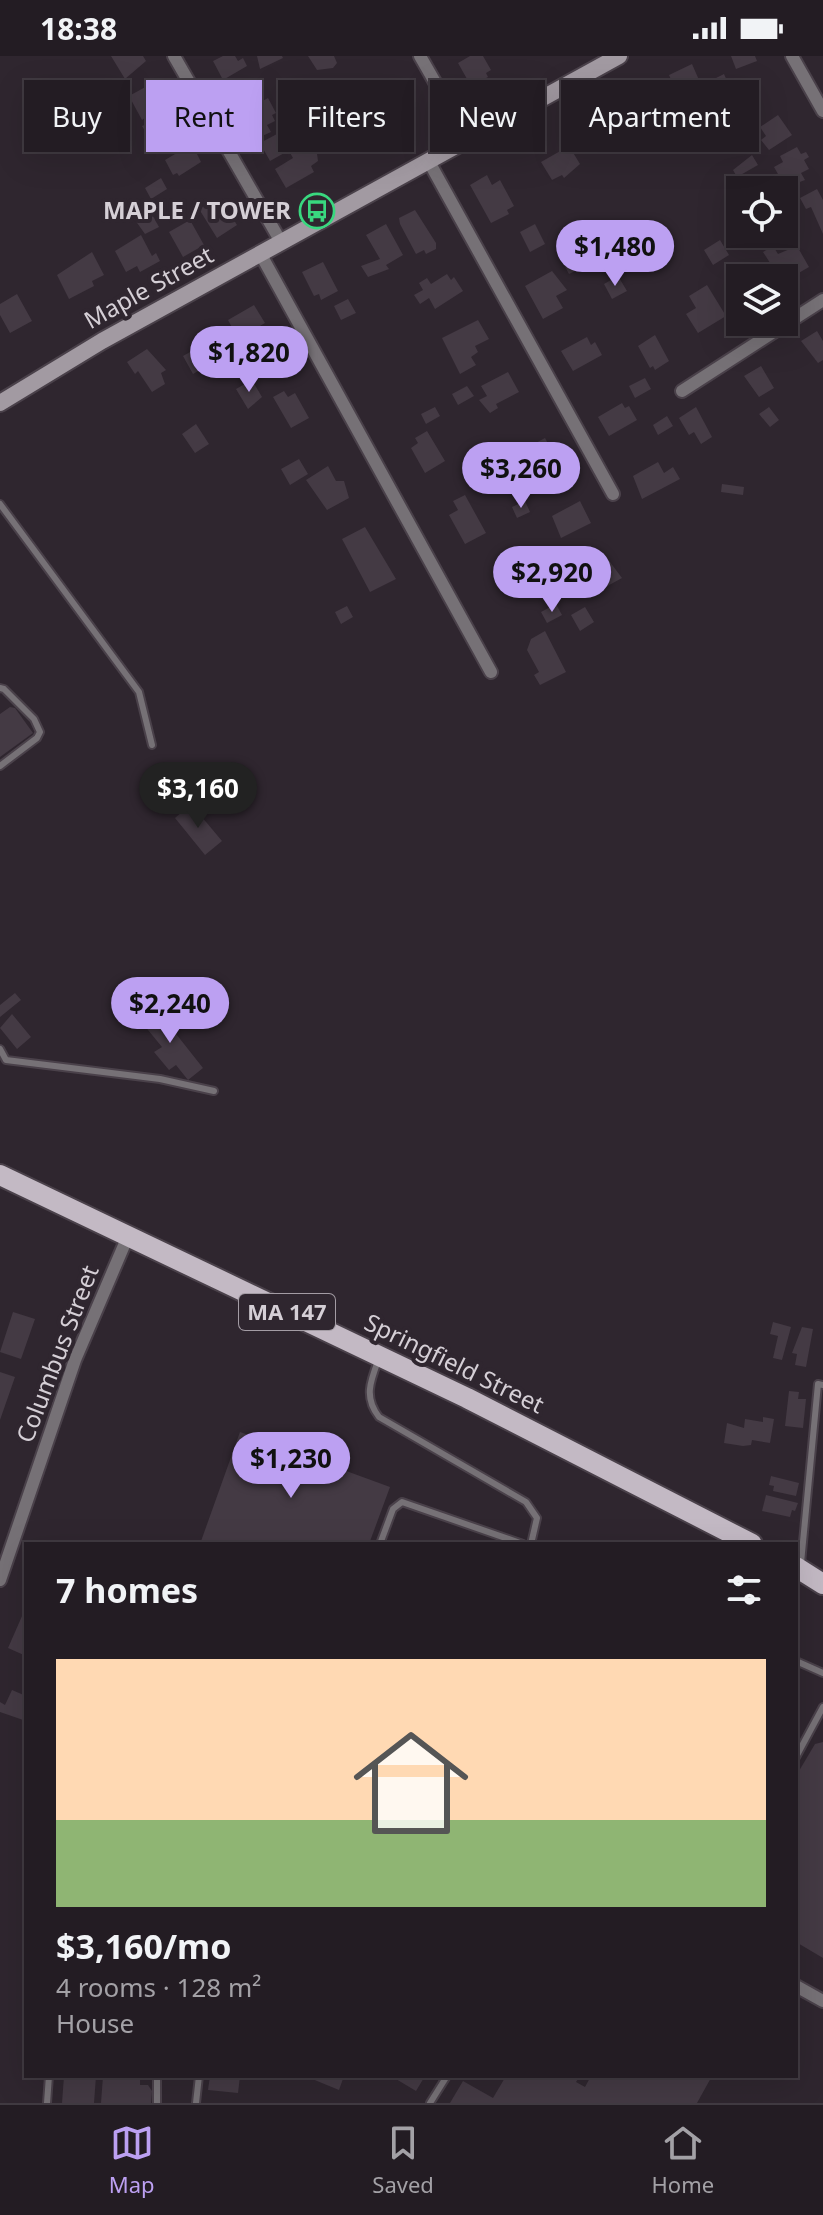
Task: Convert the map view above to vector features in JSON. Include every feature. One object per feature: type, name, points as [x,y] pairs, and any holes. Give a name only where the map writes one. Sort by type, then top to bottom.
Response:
[{"type":"main road","name":"Maple Street","points":[[545,96],[619,56]]},
{"type":"main road","name":"Maple Street","points":[[0,403],[442,152]]},
{"type":"main road","name":"Springfield Street","points":[[0,1175],[658,1493],[748,1542]]},
{"type":"main road","points":[[798,1568],[823,1584]]},
{"type":"street","points":[[174,56],[281,242]]},
{"type":"street","points":[[420,56],[434,80]]},
{"type":"street","points":[[792,56],[823,111]]},
{"type":"street","points":[[428,160],[613,494]]},
{"type":"street","points":[[260,253],[491,672]]},
{"type":"street","points":[[682,391],[823,300]]},
{"type":"street","name":"Columbus Street","points":[[0,1580],[75,1360],[128,1236]]},
{"type":"street","points":[[798,1987],[823,2001]]},
{"type":"lane","points":[[0,504],[139,692],[152,745]]},
{"type":"lane","points":[[0,688],[34,719],[40,732],[37,738],[0,766]]},
{"type":"lane","points":[[0,1049],[6,1060],[160,1079],[214,1091]]},
{"type":"lane","points":[[380,1357],[369,1384],[372,1408],[379,1417],[526,1502],[537,1518],[531,1542]]},
{"type":"lane","points":[[798,1568],[818,1384],[823,1385]]},
{"type":"lane","points":[[381,1542],[393,1509],[402,1502],[517,1542]]},
{"type":"lane","points":[[798,1662],[823,1673]]},
{"type":"lane","points":[[798,1752],[823,1707]]},
{"type":"lane","points":[[815,1721],[823,1725]]},
{"type":"lane","points":[[47,2103],[49,2078]]},
{"type":"lane","points":[[157,2078],[157,2103]]},
{"type":"lane","points":[[196,2103],[199,2078]]},
{"type":"lane","points":[[430,2103],[446,2078]]},
{"type":"building","points":[[111,56],[143,56],[146,61],[125,79]]},
{"type":"building","points":[[223,56],[235,56],[238,61],[243,58],[247,66],[223,80],[213,61]]},
{"type":"building","points":[[257,56],[282,56],[283,58],[260,69]]},
{"type":"building","points":[[308,56],[334,56],[337,63],[333,68],[317,70]]},
{"type":"building","points":[[470,56],[483,56],[491,70],[482,80],[468,80],[458,63]]},
{"type":"building","points":[[731,56],[755,56],[757,61],[736,69]]},
{"type":"building","points":[[692,64],[699,80],[671,80],[669,75]]},
{"type":"building","points":[[724,74],[727,80],[712,80]]},
{"type":"building","points":[[146,87],[146,117],[142,120],[130,98]]},
{"type":"building","points":[[268,98],[276,113],[272,115],[275,121],[267,125],[271,132],[262,136],[262,101]]},
{"type":"building","points":[[778,115],[792,135],[769,150],[761,140],[766,136],[760,127]]},
{"type":"building","points":[[277,134],[278,152],[286,152],[270,161],[262,142]]},
{"type":"building","points":[[797,147],[801,154],[806,152],[809,157],[804,160],[809,169],[801,173],[805,180],[798,183],[798,176],[779,176],[774,167],[783,162],[780,156]]},
{"type":"building","points":[[561,151],[573,152],[580,164],[564,178],[562,175],[552,180],[541,162]]},
{"type":"building","points":[[178,152],[196,152],[201,162],[179,176],[177,173],[173,175],[165,160]]},
{"type":"building","points":[[290,152],[317,152],[318,161],[311,166],[314,172],[286,188],[275,169],[293,158]]},
{"type":"building","points":[[752,155],[758,165],[739,176],[733,170]]},
{"type":"building","points":[[487,175],[492,185],[500,180],[514,206],[507,210],[509,214],[491,223],[470,185]]},
{"type":"building","points":[[161,178],[167,189],[151,199],[145,188]]},
{"type":"building","points":[[817,189],[823,200],[823,234],[811,207],[806,209],[800,198]]},
{"type":"building","points":[[214,200],[219,209],[225,206],[237,225],[217,238],[199,209]]},
{"type":"building","points":[[140,207],[148,207],[159,227],[145,234],[130,213]]},
{"type":"building","points":[[415,210],[436,243],[436,249],[426,254],[424,250],[416,254],[400,224],[399,218]]},
{"type":"building","points":[[190,220],[204,245],[183,257],[169,232]]},
{"type":"building","points":[[386,224],[403,255],[386,265],[389,269],[368,277],[361,266],[380,259],[366,235]]},
{"type":"building","points":[[535,224],[545,244],[530,252],[520,232]]},
{"type":"building","points":[[141,235],[152,256],[156,253],[160,261],[140,272],[137,266],[126,272],[115,251]]},
{"type":"building","points":[[720,240],[729,255],[713,265],[704,250]]},
{"type":"building","points":[[774,248],[778,254],[798,248],[809,267],[798,273],[798,264],[771,264],[763,252]]},
{"type":"building","points":[[577,250],[585,266],[569,274],[561,259]]},
{"type":"building","points":[[92,252],[104,275],[92,281],[94,286],[69,299],[57,275]]},
{"type":"building","points":[[323,262],[338,291],[321,300],[319,294],[314,296],[302,272]]},
{"type":"building","points":[[552,271],[567,290],[556,296],[563,308],[543,319],[525,286]]},
{"type":"building","points":[[447,274],[451,280],[454,277],[463,291],[435,309],[429,298],[420,304],[414,295],[423,290],[419,283],[427,278],[431,284]]},
{"type":"building","points":[[618,276],[627,291],[612,299],[604,284]]},
{"type":"building","points":[[707,285],[726,316],[698,333],[686,314],[696,308],[689,296]]},
{"type":"building","points":[[17,294],[32,321],[10,333],[0,315],[0,304]]},
{"type":"building","points":[[348,299],[356,313],[341,320],[334,306]]},
{"type":"building","points":[[254,305],[265,323],[238,339],[228,320]]},
{"type":"building","points":[[478,320],[489,339],[475,346],[478,352],[471,357],[476,365],[460,374],[442,338]]},
{"type":"building","points":[[817,331],[823,341],[823,360],[818,363],[801,341]]},
{"type":"building","points":[[655,335],[669,361],[655,370],[653,366],[650,368],[638,346]]},
{"type":"building","points":[[587,337],[591,345],[595,342],[602,355],[573,371],[561,351]]},
{"type":"building","points":[[215,338],[225,355],[193,374],[183,356]]},
{"type":"building","points":[[147,349],[166,370],[161,373],[165,384],[152,392],[138,371],[135,374],[127,362]]},
{"type":"building","points":[[761,366],[774,388],[759,397],[744,376]]},
{"type":"building","points":[[508,372],[519,392],[496,404],[498,408],[490,413],[479,400],[487,396],[481,386]]},
{"type":"building","points":[[645,378],[651,389],[635,398],[629,386]]},
{"type":"building","points":[[252,380],[262,397],[248,409],[236,389]]},
{"type":"building","points":[[467,386],[474,396],[458,405],[452,394]]},
{"type":"building","points":[[284,391],[288,397],[295,393],[309,418],[291,428],[273,397]]},
{"type":"building","points":[[622,403],[625,408],[629,406],[637,420],[609,436],[598,417]]},
{"type":"building","points":[[435,407],[440,416],[426,424],[421,414]]},
{"type":"building","points":[[696,407],[712,437],[701,444],[694,432],[689,435],[679,418]]},
{"type":"building","points":[[769,407],[779,420],[770,427],[759,414]]},
{"type":"building","points":[[667,416],[673,426],[658,435],[653,425]]},
{"type":"building","points":[[196,424],[209,444],[195,453],[182,434]]},
{"type":"building","points":[[427,431],[445,461],[425,473],[411,448],[418,443],[415,438]]},
{"type":"building","points":[[545,438],[555,457],[528,472],[517,453]]},
{"type":"building","points":[[299,459],[308,474],[290,485],[281,469]]},
{"type":"building","points":[[658,462],[664,473],[673,467],[680,479],[642,499],[633,476]]},
{"type":"building","points":[[328,466],[336,481],[344,481],[349,498],[327,510],[306,480]]},
{"type":"building","points":[[481,467],[490,482],[476,491],[466,476]]},
{"type":"building","points":[[722,484],[744,487],[743,495],[721,492]]},
{"type":"building","points":[[465,495],[486,533],[465,544],[449,515],[458,510],[453,501]]},
{"type":"building","points":[[525,501],[530,512],[517,518],[512,507]]},
{"type":"building","points":[[580,501],[591,523],[561,538],[552,516]]},
{"type":"building","points":[[365,527],[396,579],[370,592],[342,539]]},
{"type":"building","points":[[607,558],[622,578],[591,595],[582,578],[586,576],[583,571]]},
{"type":"building","points":[[556,604],[562,615],[547,623],[541,612]]},
{"type":"building","points":[[347,606],[353,617],[341,624],[335,612]]},
{"type":"building","points":[[585,607],[594,622],[580,631],[571,615]]},
{"type":"building","points":[[545,631],[566,672],[540,685],[534,675],[539,672],[527,650],[531,639]]},
{"type":"building","points":[[10,707],[15,708],[33,733],[0,757],[0,714]]},
{"type":"building","points":[[191,804],[222,841],[205,855],[175,818]]},
{"type":"building","points":[[15,993],[21,1000],[0,1017],[0,1005]]},
{"type":"building","points":[[154,1006],[203,1068],[188,1080],[176,1065],[169,1070],[154,1052],[162,1047],[139,1019]]},
{"type":"building","points":[[12,1014],[31,1037],[17,1049],[0,1028]]},
{"type":"building","points":[[13,1312],[35,1319],[21,1359],[0,1352]]},
{"type":"building","points":[[773,1322],[791,1327],[782,1360],[773,1358],[778,1336],[770,1334]]},
{"type":"building","points":[[802,1327],[813,1329],[806,1367],[795,1365],[797,1354],[792,1353]]},
{"type":"building","points":[[0,1372],[15,1377],[0,1420]]},
{"type":"building","points":[[789,1391],[799,1392],[798,1399],[806,1399],[803,1428],[785,1426]]},
{"type":"building","points":[[763,1417],[774,1419],[770,1443],[752,1440],[751,1445],[743,1446],[724,1443],[727,1423],[744,1428],[745,1419],[763,1422]]},
{"type":"building","points":[[240,1432],[390,1487],[370,1542],[201,1542]]},
{"type":"building","points":[[771,1476],[799,1483],[796,1496],[773,1491],[774,1486],[769,1485]]},
{"type":"building","points":[[766,1495],[798,1503],[795,1511],[792,1510],[790,1517],[762,1511]]},
{"type":"building","points":[[24,1612],[24,1655],[8,1648]]},
{"type":"building","points":[[12,1690],[24,1695],[24,1720],[0,1712],[0,1702],[5,1705]]},
{"type":"building","points":[[823,1742],[823,1958],[798,1943],[798,1773],[815,1744]]},
{"type":"building","points":[[64,2078],[96,2078],[94,2103],[62,2103]]},
{"type":"building","points":[[103,2078],[140,2078],[140,2085],[148,2085],[152,2091],[151,2103],[101,2103]]},
{"type":"building","points":[[210,2078],[240,2078],[238,2093],[208,2090]]},
{"type":"building","points":[[310,2078],[343,2078],[339,2090]]},
{"type":"building","points":[[394,2078],[424,2078],[416,2091]]},
{"type":"building","points":[[505,2078],[579,2078],[576,2082],[585,2087],[590,2078],[711,2078],[697,2103],[450,2103],[463,2081],[493,2098]]},
{"type":"place","name":"MAPLE / TOWER","points":[[317,211]]}]
